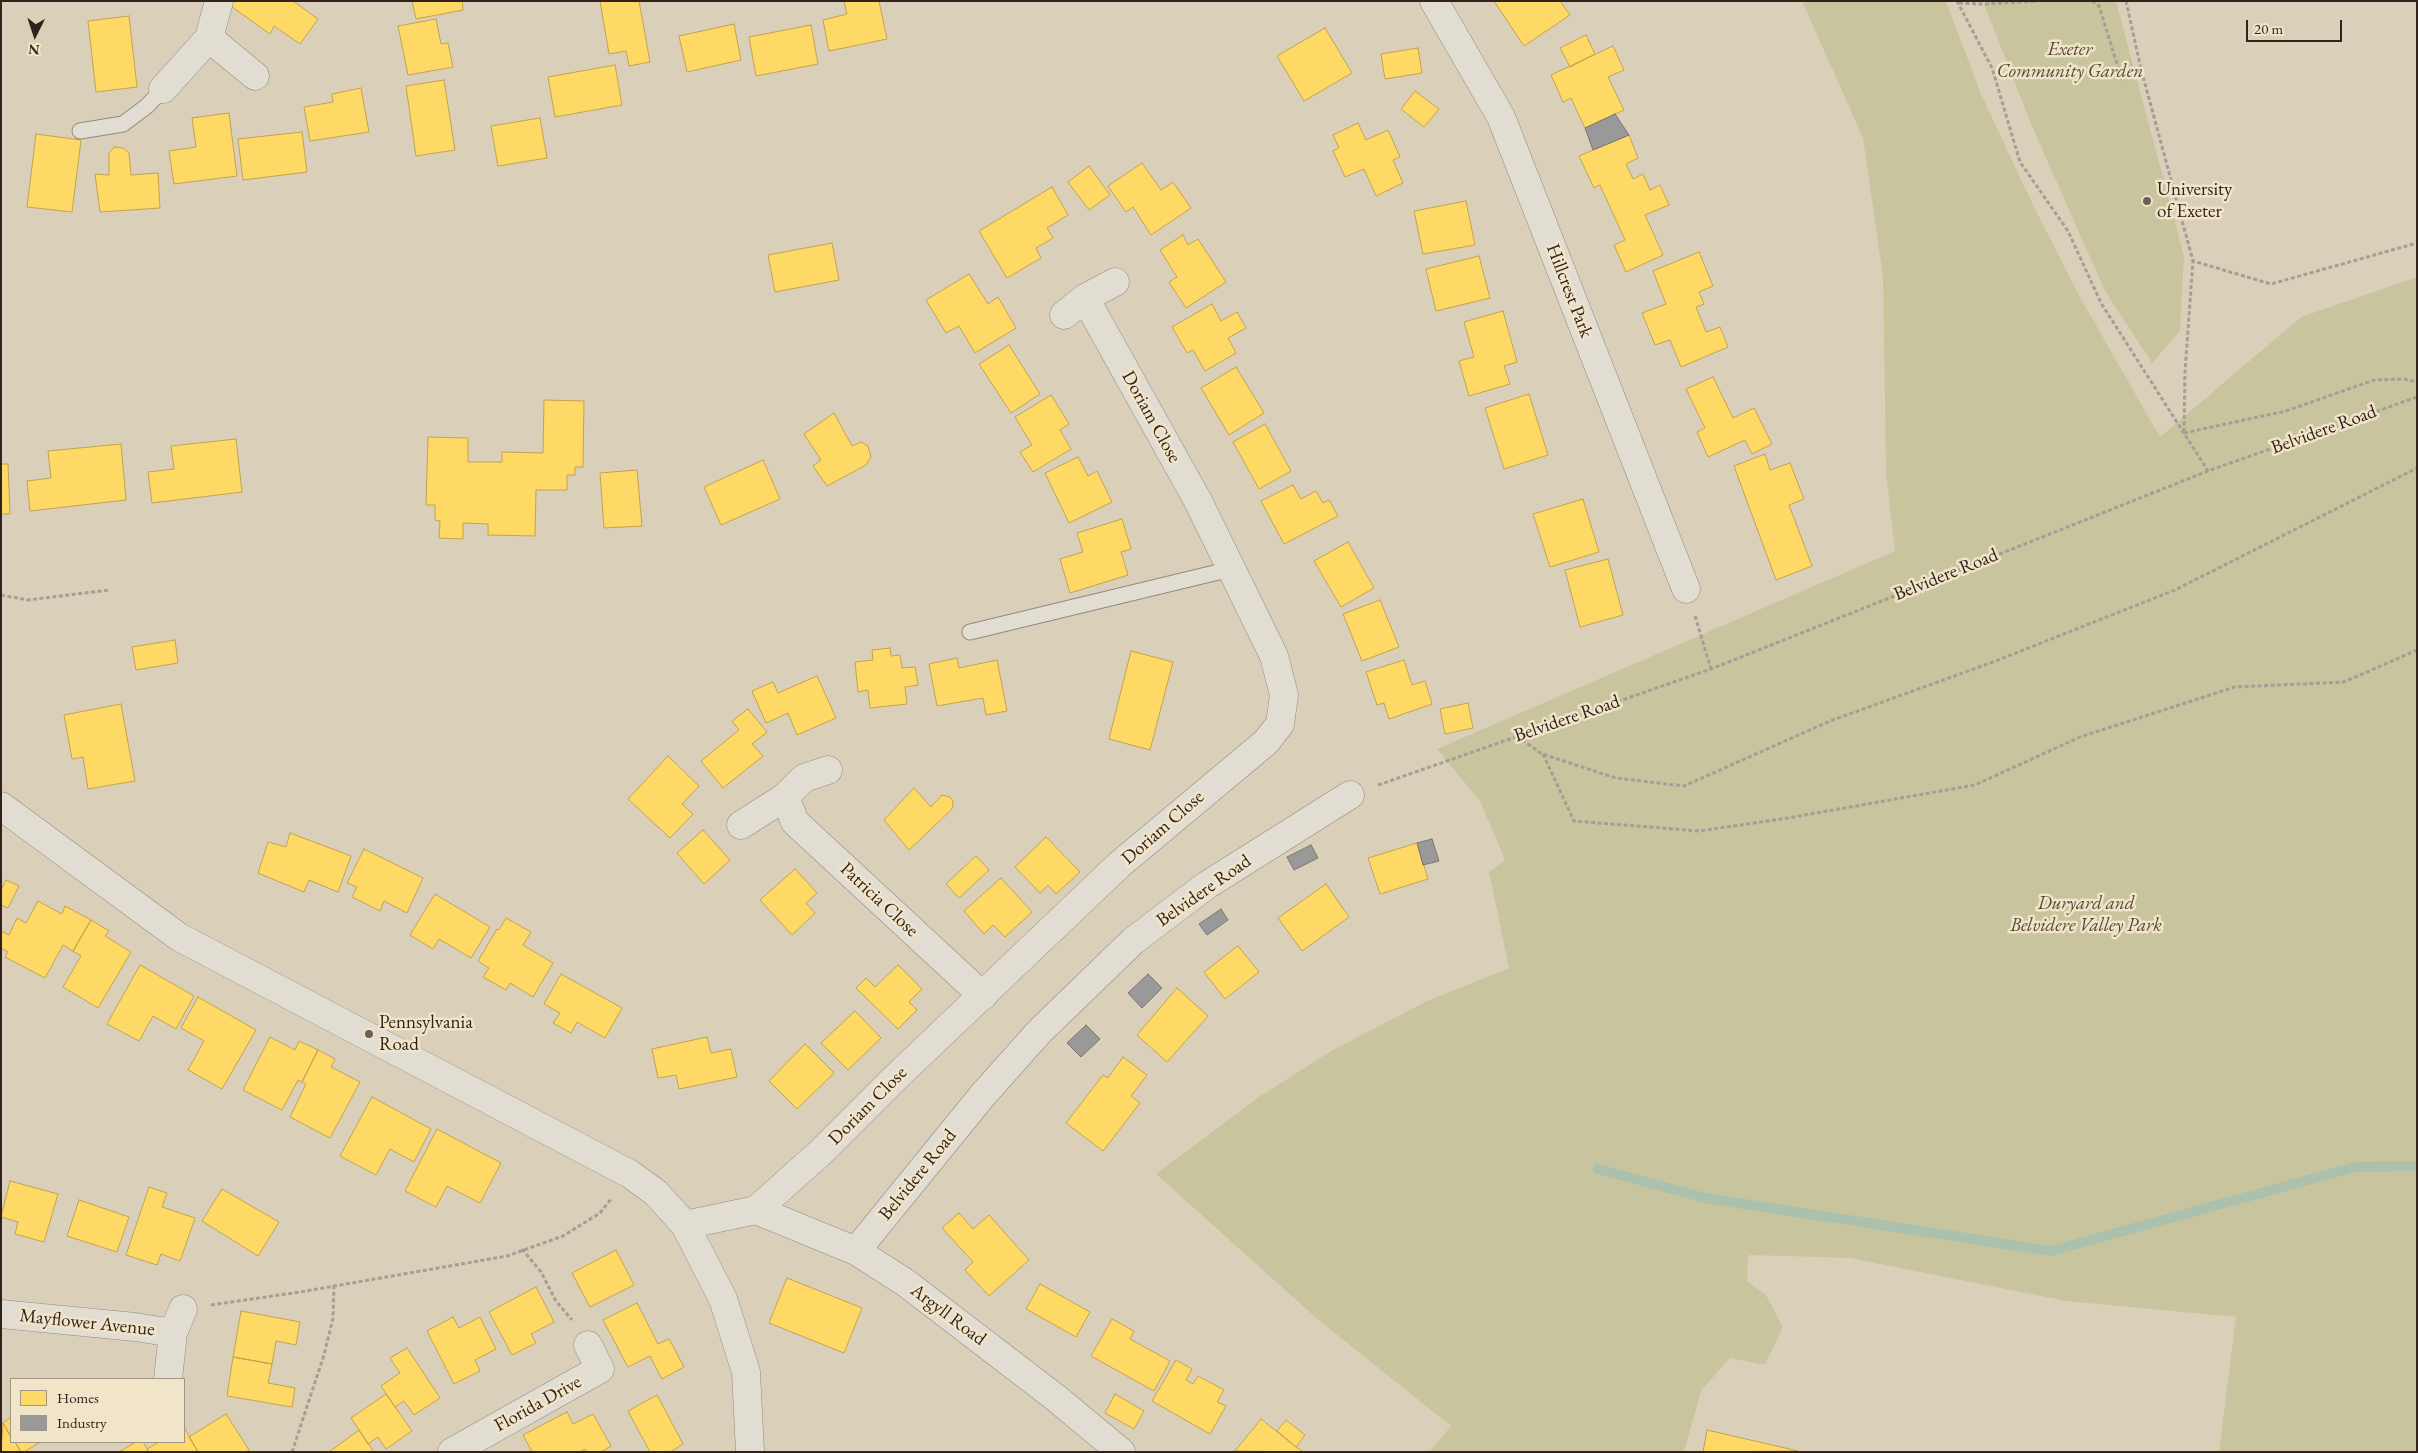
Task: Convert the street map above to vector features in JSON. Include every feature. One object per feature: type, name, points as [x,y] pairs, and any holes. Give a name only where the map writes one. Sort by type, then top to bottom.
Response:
[{"type":"street","points":[[163,89],[209,38],[219,1]]},
{"type":"street","name":"Hillcrest Park","points":[[1434,1],[1502,117],[1686,589]]},
{"type":"street","points":[[209,38],[255,76]]},
{"type":"street","points":[[1064,315],[1085,298],[1116,282]]},
{"type":"street","name":"Doriam Close","points":[[685,1225],[756,1210],[820,1153],[893,1080],[1120,864],[1266,742],[1280,724],[1284,695],[1274,656],[1198,501],[1085,298]]},
{"type":"street","points":[[741,825],[785,797],[804,778],[828,770]]},
{"type":"street","name":"Belvidere Road","points":[[856,1251],[982,1096],[1033,1039],[1133,941],[1207,885],[1350,795]]},
{"type":"street","name":"Patricia Close","points":[[785,797],[795,822],[983,996]]},
{"type":"street","points":[[1,806],[179,937],[630,1174],[656,1193],[685,1225],[723,1299],[746,1372],[750,1452]]},
{"type":"street","name":"Argyll Road","points":[[756,1210],[856,1251],[914,1290],[1056,1398],[1121,1452]]},
{"type":"street","name":"Mayflower Avenue","points":[[1,1314],[135,1327],[178,1321],[168,1378]]},
{"type":"street","name":"Florida Drive","points":[[452,1452],[600,1368],[588,1345]]},
{"type":"lane","points":[[80,131],[123,124],[147,106],[163,89]]},
{"type":"lane","points":[[970,632],[1231,570]]},
{"type":"path","points":[[1958,2],[1984,4],[2038,1]]},
{"type":"path","points":[[2092,1],[2099,6],[2122,80]]},
{"type":"path","points":[[2126,1],[2141,69],[2193,261],[2185,371],[2184,433]]},
{"type":"path","points":[[1958,2],[1992,68],[2020,162],[2068,231],[2100,303],[2208,471]]},
{"type":"path","points":[[2193,261],[2271,284],[2417,243]]},
{"type":"path","points":[[2184,433],[2286,411],[2374,380],[2404,379],[2417,382]]},
{"type":"path","name":"Belvidere Road","points":[[1350,795],[1711,669],[2208,471],[2417,397]]},
{"type":"path","points":[[1517,736],[1542,754],[1616,778],[1684,786],[1830,720],[1993,662],[2175,590],[2417,468]]},
{"type":"path","points":[[1686,589],[1711,669]]},
{"type":"path","points":[[1,595],[28,600],[110,590]]},
{"type":"path","points":[[1542,754],[1574,821],[1699,831],[1975,785],[2080,737],[2235,687],[2344,682],[2417,650]]},
{"type":"path","points":[[178,1321],[334,1285],[507,1256],[522,1249],[563,1236],[600,1213],[630,1174]]},
{"type":"path","points":[[522,1249],[541,1272],[556,1301],[574,1322],[588,1345]]},
{"type":"path","points":[[292,1452],[324,1355],[333,1318],[334,1285]]},
{"type":"green space","name":"Duryard and Belvidere Valley Park","points":[[1802,1],[1946,1],[1981,94],[2034,207],[2080,297],[2160,437],[2301,317],[2417,277],[2417,1452],[2219,1452],[2236,1317],[2066,1301],[1850,1258],[1750,1255],[1748,1257],[1747,1281],[1766,1295],[1783,1327],[1765,1365],[1730,1358],[1701,1391],[1684,1452],[1429,1452],[1451,1426],[1315,1317],[1156,1174],[1259,1097],[1331,1051],[1427,1001],[1509,968],[1489,872],[1505,860],[1480,801],[1437,749],[1895,551],[1886,472],[1883,277],[1863,138]]},
{"type":"green space","name":"Exeter Community Garden","points":[[1989,1],[2116,1],[2184,256],[2180,331],[2152,363],[2105,291],[2031,124],[1984,4]]},
{"type":"building: Homes","points":[[230,1],[293,1],[318,19],[300,44],[274,26],[270,34],[228,4]]},
{"type":"building: Homes","points":[[412,1],[462,1],[463,10],[416,19]]},
{"type":"building: Homes","points":[[600,1],[639,1],[650,62],[629,66],[626,51],[609,54]]},
{"type":"building: Homes","points":[[844,1],[879,1],[887,39],[829,51],[823,20],[847,14]]},
{"type":"building: Homes","points":[[1494,1],[1560,1],[1570,15],[1524,46]]},
{"type":"building: Homes","points":[[129,16],[137,87],[96,92],[88,21]]},
{"type":"building: Homes","points":[[436,19],[441,44],[448,43],[453,67],[408,75],[398,26]]},
{"type":"building: Homes","points":[[734,24],[741,60],[687,72],[679,36]]},
{"type":"building: Homes","points":[[811,25],[818,64],[756,76],[749,37]]},
{"type":"building: Homes","points":[[1325,28],[1352,73],[1304,101],[1277,56]]},
{"type":"building: Homes","points":[[1586,35],[1595,54],[1570,67],[1560,48]]},
{"type":"building: Homes","points":[[1613,46],[1624,70],[1608,77],[1624,110],[1585,128],[1571,98],[1563,102],[1551,75]]},
{"type":"building: Homes","points":[[1418,48],[1422,73],[1385,79],[1381,54]]},
{"type":"building: Homes","points":[[615,65],[622,105],[555,117],[548,77]]},
{"type":"building: Homes","points":[[444,80],[455,150],[416,156],[406,86]]},
{"type":"building: Homes","points":[[361,88],[369,132],[310,141],[304,107],[333,102],[332,94]]},
{"type":"building: Homes","points":[[1415,91],[1439,109],[1424,127],[1401,109]]},
{"type":"building: Homes","points":[[229,113],[237,176],[174,184],[169,151],[196,147],[192,118]]},
{"type":"building: Homes","points":[[540,118],[547,158],[498,166],[491,126]]},
{"type":"building: Homes","points":[[1358,123],[1366,140],[1388,130],[1400,157],[1393,160],[1403,183],[1376,196],[1364,169],[1345,177],[1333,151],[1339,148],[1333,135]]},
{"type":"building: Homes","points":[[302,132],[307,172],[243,180],[238,139]]},
{"type":"building: Homes","points":[[36,134],[81,140],[72,212],[27,207]]},
{"type":"building: Homes","points":[[1629,135],[1638,158],[1626,164],[1633,179],[1643,174],[1650,190],[1660,185],[1669,205],[1645,215],[1663,255],[1626,272],[1614,245],[1625,240],[1600,185],[1594,188],[1579,156]]},
{"type":"building: Homes","points":[[114,147],[123,148],[129,153],[131,175],[158,173],[160,208],[100,212],[95,174],[109,175],[109,153]]},
{"type":"building: Homes","points":[[1142,163],[1161,190],[1173,182],[1191,208],[1151,235],[1133,207],[1126,212],[1108,186]]},
{"type":"building: Homes","points":[[1089,166],[1110,195],[1089,210],[1068,182]]},
{"type":"building: Homes","points":[[1052,187],[1068,215],[1047,228],[1053,238],[1036,248],[1041,258],[1007,278],[979,231]]},
{"type":"building: Homes","points":[[1466,201],[1475,245],[1423,254],[1414,211]]},
{"type":"building: Homes","points":[[1183,235],[1188,245],[1198,239],[1226,282],[1186,308],[1169,282],[1177,277],[1160,250]]},
{"type":"building: Homes","points":[[832,243],[839,280],[775,292],[768,255]]},
{"type":"building: Homes","points":[[1699,252],[1713,286],[1699,292],[1704,304],[1696,307],[1706,332],[1720,327],[1728,347],[1681,367],[1670,340],[1655,345],[1642,313],[1666,304],[1653,271]]},
{"type":"building: Homes","points":[[1479,256],[1490,298],[1436,311],[1426,269]]},
{"type":"building: Homes","points":[[969,274],[988,304],[998,297],[1016,328],[975,353],[959,326],[946,333],[926,300]]},
{"type":"building: Homes","points":[[1212,304],[1221,321],[1237,312],[1246,328],[1228,338],[1236,353],[1205,371],[1193,350],[1187,353],[1172,327]]},
{"type":"building: Homes","points":[[1503,311],[1517,362],[1504,366],[1510,384],[1469,396],[1459,361],[1474,357],[1464,322]]},
{"type":"building: Homes","points":[[1009,345],[1040,394],[1011,413],[979,364]]},
{"type":"building: Homes","points":[[1236,367],[1264,413],[1229,435],[1201,388]]},
{"type":"building: Homes","points":[[1713,377],[1733,418],[1754,408],[1772,444],[1752,454],[1745,440],[1708,457],[1697,432],[1705,428],[1686,389]]},
{"type":"building: Homes","points":[[1529,394],[1548,455],[1504,469],[1485,408]]},
{"type":"building: Homes","points":[[1051,395],[1069,424],[1060,430],[1071,449],[1033,472],[1020,452],[1032,445],[1015,417]]},
{"type":"building: Homes","points":[[544,400],[584,401],[583,467],[575,467],[575,475],[567,475],[567,490],[536,490],[535,536],[488,535],[488,524],[463,523],[463,539],[439,538],[440,521],[435,520],[435,505],[426,505],[428,437],[468,438],[468,462],[502,462],[502,452],[543,453]]},
{"type":"building: Homes","points":[[834,413],[852,446],[861,442],[868,446],[871,457],[866,465],[827,486],[813,466],[821,460],[804,434]]},
{"type":"building: Homes","points":[[1265,424],[1291,471],[1259,489],[1233,442]]},
{"type":"building: Homes","points":[[236,439],[242,492],[152,503],[148,472],[174,469],[171,446]]},
{"type":"building: Homes","points":[[121,444],[126,500],[30,511],[27,481],[51,478],[48,451]]},
{"type":"building: Homes","points":[[1765,454],[1770,470],[1790,463],[1804,499],[1789,505],[1812,566],[1776,580],[1734,466]]},
{"type":"building: Homes","points":[[1078,457],[1088,476],[1097,471],[1112,502],[1069,523],[1045,473]]},
{"type":"building: Homes","points":[[763,460],[780,499],[721,525],[704,487]]},
{"type":"building: Homes","points":[[1,464],[8,464],[10,514],[1,514]]},
{"type":"building: Homes","points":[[637,470],[642,526],[604,528],[600,473]]},
{"type":"building: Homes","points":[[1293,485],[1301,499],[1316,491],[1323,503],[1329,500],[1338,516],[1284,544],[1261,501]]},
{"type":"building: Homes","points":[[1583,499],[1599,552],[1550,567],[1533,514]]},
{"type":"building: Homes","points":[[1122,519],[1131,549],[1121,552],[1128,575],[1070,593],[1060,559],[1083,552],[1077,533]]},
{"type":"building: Homes","points":[[1348,542],[1374,588],[1341,607],[1314,561]]},
{"type":"building: Homes","points":[[1608,559],[1623,615],[1580,627],[1565,570]]},
{"type":"building: Homes","points":[[1380,600],[1399,647],[1362,661],[1343,614]]},
{"type":"building: Homes","points":[[175,640],[178,663],[136,670],[132,647]]},
{"type":"building: Homes","points":[[890,648],[891,656],[900,655],[902,668],[915,667],[918,685],[905,687],[907,704],[870,708],[868,690],[858,692],[855,662],[873,660],[872,650]]},
{"type":"building: Homes","points":[[1131,651],[1173,662],[1150,750],[1109,739]]},
{"type":"building: Homes","points":[[957,658],[959,668],[997,660],[1007,711],[986,715],[983,698],[937,706],[929,664]]},
{"type":"building: Homes","points":[[1404,660],[1412,685],[1425,681],[1432,704],[1389,719],[1384,703],[1377,705],[1366,672]]},
{"type":"building: Homes","points":[[817,676],[836,718],[797,735],[788,713],[766,723],[752,691],[773,682],[778,693]]},
{"type":"building: Homes","points":[[1468,703],[1473,728],[1445,734],[1440,709]]},
{"type":"building: Homes","points":[[121,704],[135,781],[88,789],[83,757],[72,759],[64,715]]},
{"type":"building: Homes","points":[[748,709],[767,732],[752,744],[763,756],[723,788],[701,761],[739,730],[732,721]]},
{"type":"building: Homes","points":[[668,756],[699,786],[682,804],[693,814],[670,838],[628,799]]},
{"type":"building: Homes","points":[[914,788],[931,807],[942,795],[950,797],[953,801],[952,809],[909,850],[884,820]]},
{"type":"building: Homes","points":[[703,830],[730,860],[704,884],[677,853]]},
{"type":"building: Homes","points":[[290,833],[351,856],[338,892],[309,880],[304,892],[258,873],[268,842],[286,847]]},
{"type":"building: Homes","points":[[1046,837],[1080,872],[1056,894],[1048,885],[1040,893],[1015,867]]},
{"type":"building: Homes","points":[[1417,843],[1428,879],[1380,894],[1368,858]]},
{"type":"building: Homes","points":[[364,849],[423,878],[407,913],[384,901],[380,911],[352,897],[357,887],[347,883]]},
{"type":"building: Homes","points":[[976,856],[989,870],[959,898],[946,884]]},
{"type":"building: Homes","points":[[795,869],[817,893],[806,903],[815,913],[792,935],[760,900]]},
{"type":"building: Homes","points":[[1001,878],[1032,912],[1005,937],[993,925],[984,934],[964,911]]},
{"type":"building: Homes","points":[[6,880],[19,886],[8,908],[1,905],[1,890]]},
{"type":"building: Homes","points":[[1326,884],[1349,917],[1302,951],[1278,918]]},
{"type":"building: Homes","points":[[435,894],[490,927],[471,958],[439,939],[433,949],[410,935]]},
{"type":"building: Homes","points":[[38,901],[62,914],[65,906],[91,920],[73,951],[63,945],[45,978],[5,957],[8,952],[1,948],[1,931],[9,935],[17,918],[26,923]]},
{"type":"building: Homes","points":[[506,918],[531,932],[523,945],[553,963],[533,997],[510,983],[506,990],[483,977],[489,968],[478,961],[497,929],[499,930]]},
{"type":"building: Homes","points":[[91,920],[109,931],[105,936],[131,952],[98,1008],[63,987],[81,956],[73,951]]},
{"type":"building: Homes","points":[[1238,946],[1259,972],[1225,999],[1204,972]]},
{"type":"building: Homes","points":[[140,965],[194,996],[176,1029],[153,1016],[139,1041],[107,1024]]},
{"type":"building: Homes","points":[[898,965],[922,989],[909,1002],[917,1010],[898,1029],[856,988],[866,978],[875,987]]},
{"type":"building: Homes","points":[[561,974],[622,1008],[605,1038],[577,1022],[571,1033],[553,1023],[560,1013],[544,1004]]},
{"type":"building: Homes","points":[[1177,988],[1208,1016],[1167,1062],[1137,1035]]},
{"type":"building: Homes","points":[[198,997],[256,1030],[222,1089],[188,1070],[204,1041],[181,1028]]},
{"type":"building: Homes","points":[[855,1011],[881,1038],[848,1070],[821,1043]]},
{"type":"building: Homes","points":[[270,1037],[295,1050],[299,1041],[318,1050],[302,1082],[298,1080],[282,1110],[243,1090]]},
{"type":"building: Homes","points":[[707,1037],[711,1053],[731,1049],[737,1077],[679,1089],[676,1075],[658,1078],[652,1049]]},
{"type":"building: Homes","points":[[805,1044],[834,1073],[797,1109],[769,1081]]},
{"type":"building: Homes","points":[[318,1050],[335,1059],[331,1067],[360,1082],[330,1138],[290,1117],[306,1084],[302,1082]]},
{"type":"building: Homes","points":[[1123,1057],[1147,1075],[1131,1096],[1140,1103],[1103,1151],[1066,1123],[1103,1075],[1108,1078]]},
{"type":"building: Homes","points":[[372,1097],[431,1129],[414,1162],[390,1149],[376,1175],[340,1156]]},
{"type":"building: Homes","points":[[437,1129],[501,1163],[480,1203],[447,1186],[436,1207],[405,1191]]},
{"type":"building: Homes","points":[[10,1181],[58,1194],[44,1242],[15,1234],[18,1222],[1,1217]]},
{"type":"building: Homes","points":[[149,1187],[167,1193],[162,1207],[195,1218],[180,1261],[161,1254],[157,1265],[126,1255]]},
{"type":"building: Homes","points":[[222,1189],[279,1222],[258,1256],[202,1221]]},
{"type":"building: Homes","points":[[79,1200],[129,1217],[117,1252],[67,1236]]},
{"type":"building: Homes","points":[[959,1213],[973,1229],[989,1215],[1029,1260],[989,1296],[965,1270],[973,1262],[942,1228]]},
{"type":"building: Homes","points":[[616,1250],[634,1285],[590,1307],[572,1273]]},
{"type":"building: Homes","points":[[787,1278],[862,1308],[844,1353],[769,1323]]},
{"type":"building: Homes","points":[[1040,1284],[1090,1312],[1076,1337],[1026,1309]]},
{"type":"building: Homes","points":[[536,1287],[554,1322],[531,1334],[536,1343],[512,1355],[489,1312]]},
{"type":"building: Homes","points":[[637,1303],[658,1344],[669,1339],[684,1367],[662,1379],[650,1356],[628,1367],[603,1320]]},
{"type":"building: Homes","points":[[241,1311],[300,1322],[296,1345],[276,1341],[272,1364],[233,1357]]},
{"type":"building: Homes","points":[[453,1317],[459,1328],[480,1317],[496,1349],[475,1360],[480,1371],[454,1384],[427,1331]]},
{"type":"building: Homes","points":[[1112,1319],[1134,1331],[1130,1339],[1170,1361],[1154,1391],[1091,1356]]},
{"type":"building: Homes","points":[[407,1348],[440,1398],[414,1415],[404,1401],[395,1407],[381,1386],[400,1373],[390,1358]]},
{"type":"building: Homes","points":[[233,1357],[272,1364],[268,1383],[295,1388],[292,1407],[227,1396]]},
{"type":"building: Homes","points":[[1176,1360],[1192,1369],[1186,1380],[1193,1384],[1198,1376],[1224,1390],[1217,1402],[1226,1406],[1210,1434],[1152,1401]]},
{"type":"building: Homes","points":[[386,1394],[412,1431],[386,1449],[378,1437],[368,1444],[351,1418]]},
{"type":"building: Homes","points":[[1115,1394],[1144,1411],[1134,1429],[1105,1413]]},
{"type":"building: Homes","points":[[657,1395],[683,1444],[670,1452],[650,1452],[628,1411]]},
{"type":"building: Homes","points":[[567,1412],[573,1424],[593,1414],[611,1446],[601,1452],[587,1452],[585,1449],[580,1452],[532,1452],[523,1435]]},
{"type":"building: Homes","points":[[226,1414],[249,1450],[246,1452],[198,1452],[189,1437]]},
{"type":"building: Homes","points":[[10,1418],[10,1435],[3,1423]]},
{"type":"building: Homes","points":[[1261,1419],[1296,1447],[1303,1452],[1235,1451]]},
{"type":"building: Homes","points":[[1286,1420],[1305,1435],[1296,1447],[1277,1431]]},
{"type":"building: Homes","points":[[3,1423],[10,1435],[10,1443],[16,1443],[21,1452],[1,1452]]},
{"type":"building: Homes","points":[[185,1429],[198,1452],[149,1452],[147,1449],[157,1443],[185,1443]]},
{"type":"building: Homes","points":[[359,1430],[374,1452],[329,1452]]},
{"type":"building: Homes","points":[[1707,1430],[1798,1451],[1703,1452]]},
{"type":"building: Homes","points":[[16,1443],[38,1443],[24,1452],[21,1452]]},
{"type":"building: Homes","points":[[134,1443],[144,1443],[149,1452],[119,1452]]},
{"type":"building: Industry","points":[[1615,114],[1629,135],[1593,150],[1585,128]]},
{"type":"building: Industry","points":[[1432,839],[1439,861],[1423,865],[1417,843]]},
{"type":"building: Industry","points":[[1311,845],[1318,858],[1294,870],[1287,857]]},
{"type":"building: Industry","points":[[1221,909],[1228,920],[1207,935],[1199,924]]},
{"type":"building: Industry","points":[[1148,974],[1162,988],[1142,1008],[1128,993]]},
{"type":"building: Industry","points":[[1086,1025],[1100,1039],[1081,1057],[1067,1043]]},
{"type":"waterway","points":[[1598,1169],[1705,1198],[2051,1251],[2355,1167],[2417,1166]]},
{"type":"place","name":"University of Exeter","points":[[2147,201]]},
{"type":"place","name":"Pennsylvania Road","points":[[369,1034]]}]
